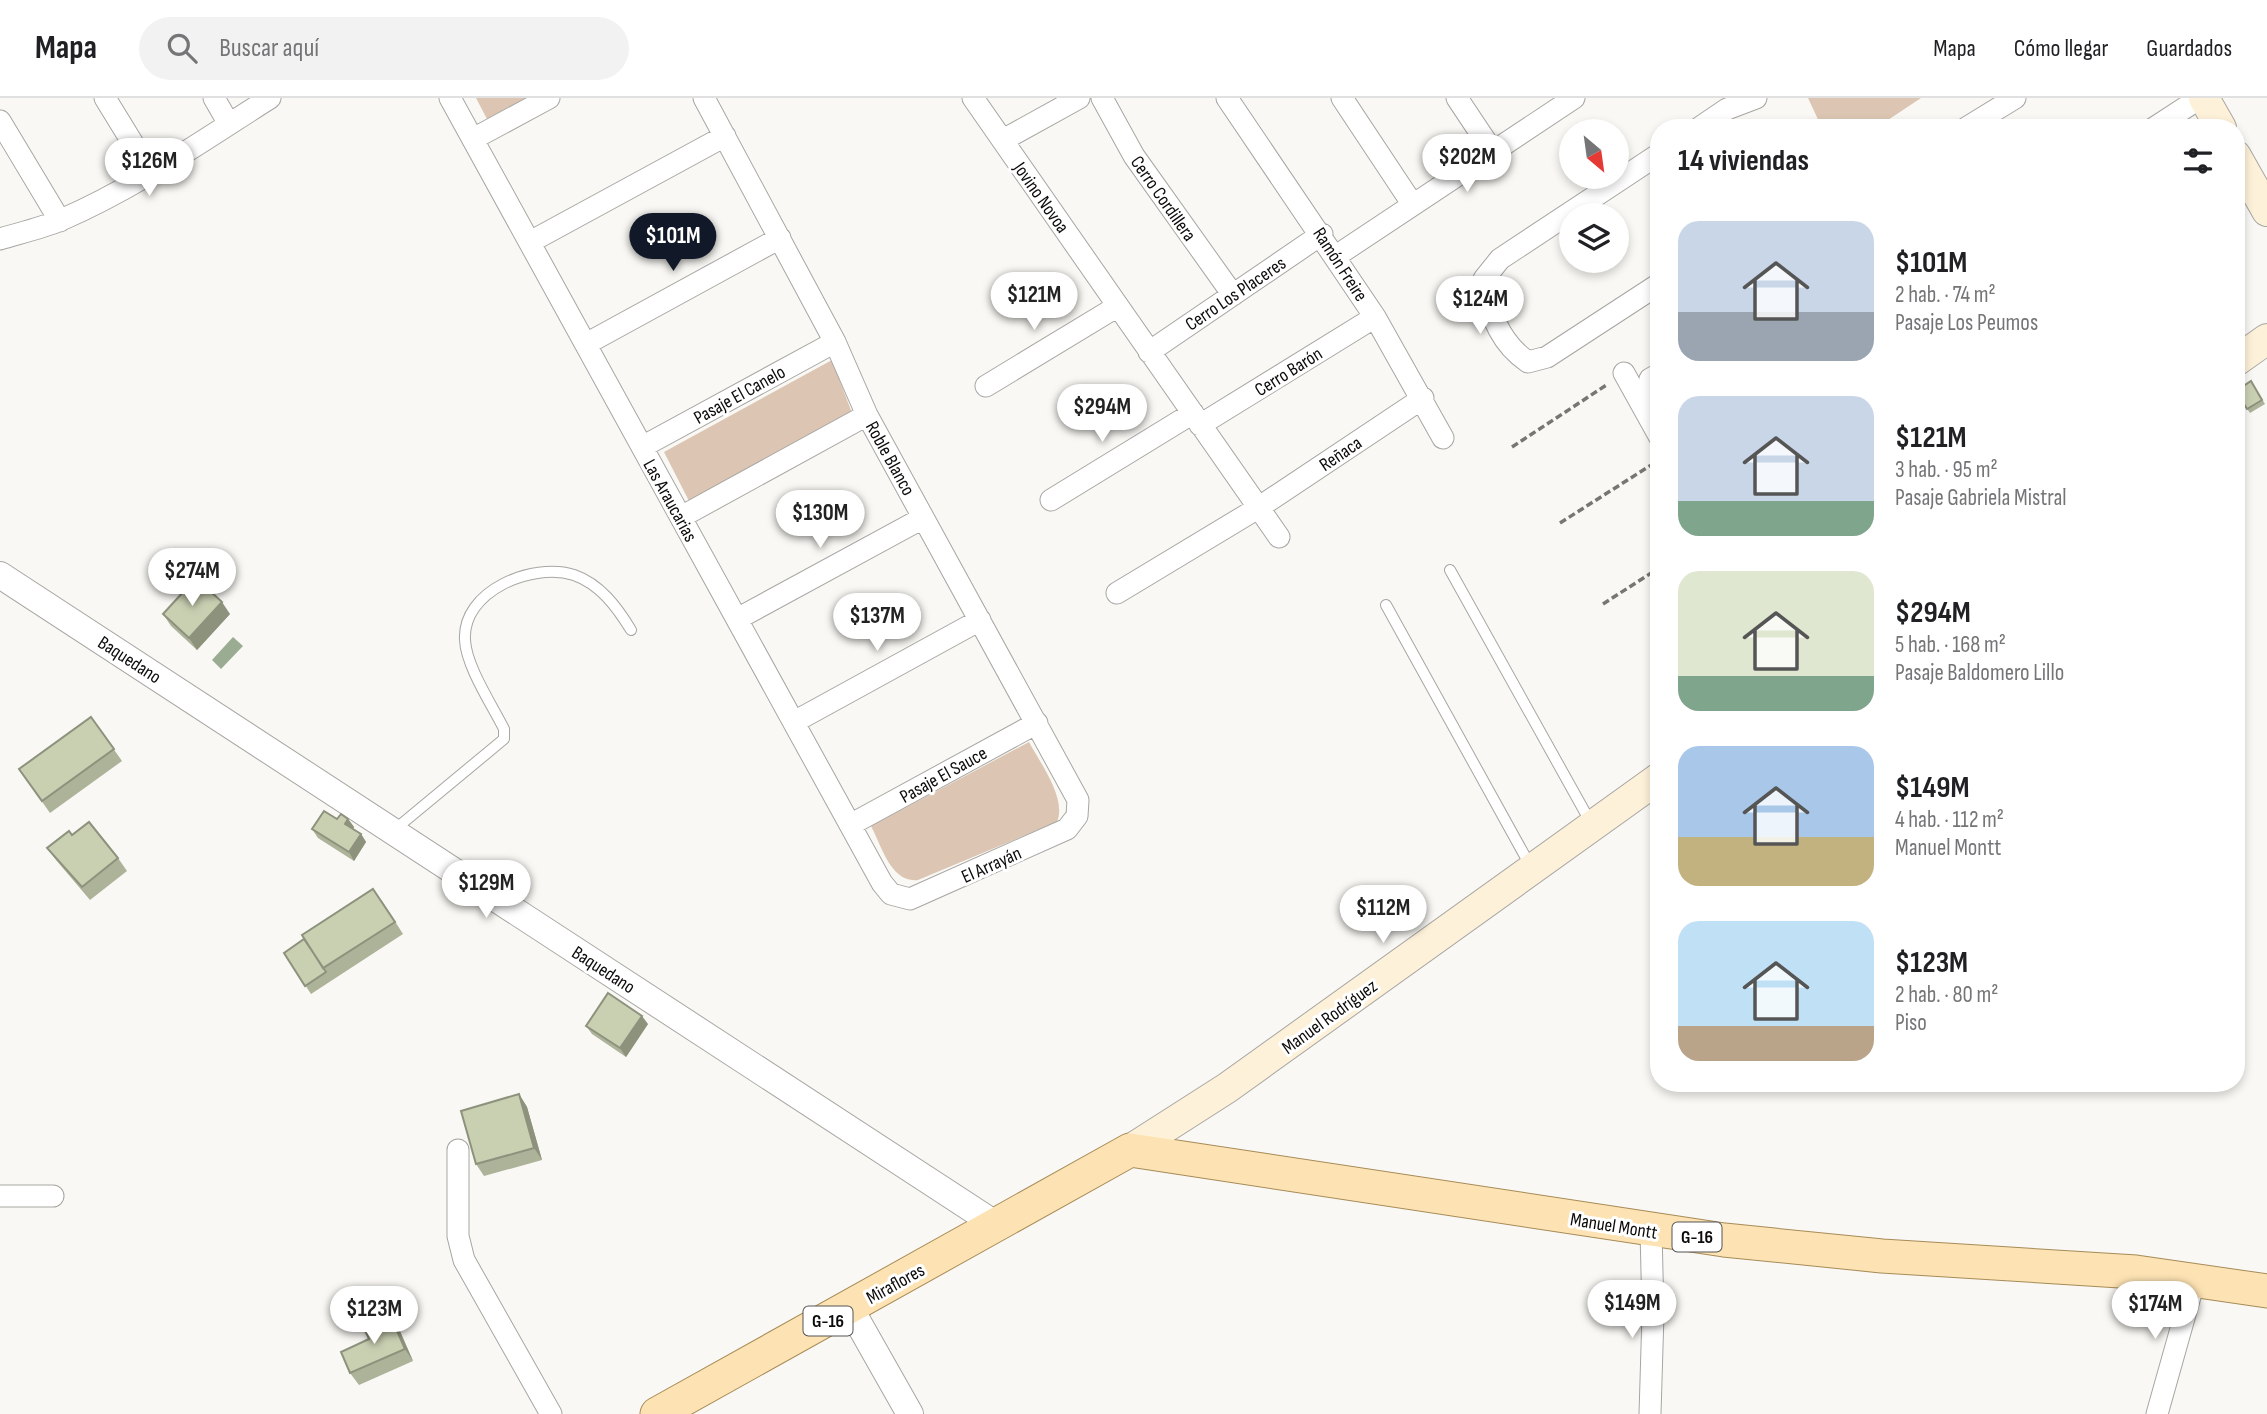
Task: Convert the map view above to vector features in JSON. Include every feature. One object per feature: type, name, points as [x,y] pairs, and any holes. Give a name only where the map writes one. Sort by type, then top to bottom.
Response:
[{"type":"main road","points":[[2202,98],[2215,119]]},
{"type":"main road","points":[[2245,175],[2267,211]]},
{"type":"main road","points":[[2245,355],[2267,340]]},
{"type":"main road","name":"Manuel Rodríguez","points":[[1130,1150],[1227,1088],[1650,784]]},
{"type":"main road","name":"Miraflores","points":[[657,1414],[1130,1150]]},
{"type":"main road","name":"Manuel Montt","points":[[1130,1150],[1651,1231],[1814,1250],[2076,1267],[2195,1279],[2267,1291]]},
{"type":"street","points":[[105,98],[150,173]]},
{"type":"street","points":[[214,98],[229,124]]},
{"type":"street","points":[[0,239],[60,220],[150,173],[270,98]]},
{"type":"street","name":"Las Araucarias","points":[[450,98],[882,883],[897,897]]},
{"type":"street","points":[[473,139],[549,98]]},
{"type":"street","name":"Roble Blanco","points":[[704,98],[835,342],[867,415],[1075,793],[1077,816]]},
{"type":"street","name":"Jovino Novoa","points":[[973,98],[1279,537]]},
{"type":"street","points":[[1003,140],[1079,98]]},
{"type":"street","name":"Cerro Cordillera","points":[[1102,98],[1134,156],[1233,295]]},
{"type":"street","name":"Ramón Freire","points":[[1227,98],[1322,234],[1375,317],[1423,398],[1443,438]]},
{"type":"street","points":[[1342,98],[1413,205]]},
{"type":"street","points":[[1457,98],[1493,152]]},
{"type":"street","points":[[1731,119],[1756,98]]},
{"type":"street","points":[[1981,119],[2015,98]]},
{"type":"street","points":[[2168,119],[2202,98]]},
{"type":"street","points":[[1336,256],[1493,152],[1564,101]]},
{"type":"street","points":[[0,121],[60,220]]},
{"type":"street","points":[[530,242],[724,136]]},
{"type":"street","points":[[1650,160],[1500,259],[1484,279],[1487,304],[1510,349],[1528,362],[1548,357],[1650,290]]},
{"type":"street","name":"Cerro Los Placeres","points":[[1149,352],[1322,234]]},
{"type":"street","points":[[586,344],[780,238]]},
{"type":"street","points":[[986,386],[1118,306]]},
{"type":"street","name":"Cerro Barón","points":[[1051,500],[1375,317]]},
{"type":"street","name":"Pasaje El Canelo","points":[[642,447],[835,342]]},
{"type":"street","points":[[1624,373],[1650,420]]},
{"type":"street","name":"Reñaca","points":[[1117,593],[1258,508],[1423,398]]},
{"type":"street","points":[[681,517],[867,415]]},
{"type":"street","points":[[737,620],[923,518]]},
{"type":"street","name":"Baquedano","points":[[0,575],[998,1226]]},
{"type":"street","points":[[794,722],[980,620]]},
{"type":"street","name":"Pasaje El Sauce","points":[[850,825],[1037,723]]},
{"type":"street","name":"El Arrayán","points":[[897,897],[916,897],[1060,833],[1077,816]]},
{"type":"street","points":[[458,1150],[458,1236],[464,1261],[551,1414]]},
{"type":"street","points":[[0,1196],[53,1196]]},
{"type":"street","points":[[1650,1414],[1653,1314],[1651,1231]]},
{"type":"street","points":[[2157,1414],[2195,1279]]},
{"type":"street","points":[[850,1308],[910,1414]]},
{"type":"lane","points":[[1450,570],[1593,825]]},
{"type":"lane","points":[[393,831],[503,739],[504,729],[465,643],[471,610],[488,593],[541,573],[574,575],[604,595],[631,630]]},
{"type":"lane","points":[[1386,605],[1532,869]]},
{"type":"path","points":[[1512,447],[1624,373]]},
{"type":"path","points":[[1560,523],[1650,466]]},
{"type":"path","points":[[1603,604],[1650,574]]},
{"type":"shaded area","points":[[476,98],[525,98],[487,119]]},
{"type":"shaded area","points":[[1808,98],[1921,98],[1890,119],[1818,119]]},
{"type":"shaded area","points":[[832,360],[852,413],[689,501],[664,452]]},
{"type":"shaded area","points":[[233,637],[243,646],[221,669],[212,660]]},
{"type":"shaded area","points":[[1029,742],[1055,792],[1059,813],[1057,822],[918,880],[901,876],[894,870],[871,826]]},
{"type":"building","points":[[2251,381],[2262,400],[2247,409],[2245,406],[2245,385]]},
{"type":"building","points":[[196,578],[222,602],[189,638],[163,614]]},
{"type":"building","points":[[91,717],[114,749],[42,801],[19,769]]},
{"type":"building","points":[[324,811],[337,819],[341,814],[348,819],[345,824],[361,834],[349,852],[312,829]]},
{"type":"building","points":[[89,822],[118,858],[82,887],[47,848],[69,831],[72,835]]},
{"type":"building","points":[[373,889],[395,922],[323,968],[302,935]]},
{"type":"building","points":[[304,939],[326,972],[305,986],[284,953]]},
{"type":"building","points":[[608,993],[642,1016],[620,1048],[586,1026]]},
{"type":"building","points":[[519,1094],[534,1148],[476,1164],[461,1111]]},
{"type":"building","points":[[391,1317],[405,1349],[350,1373],[341,1352],[369,1339],[364,1328]]}]
